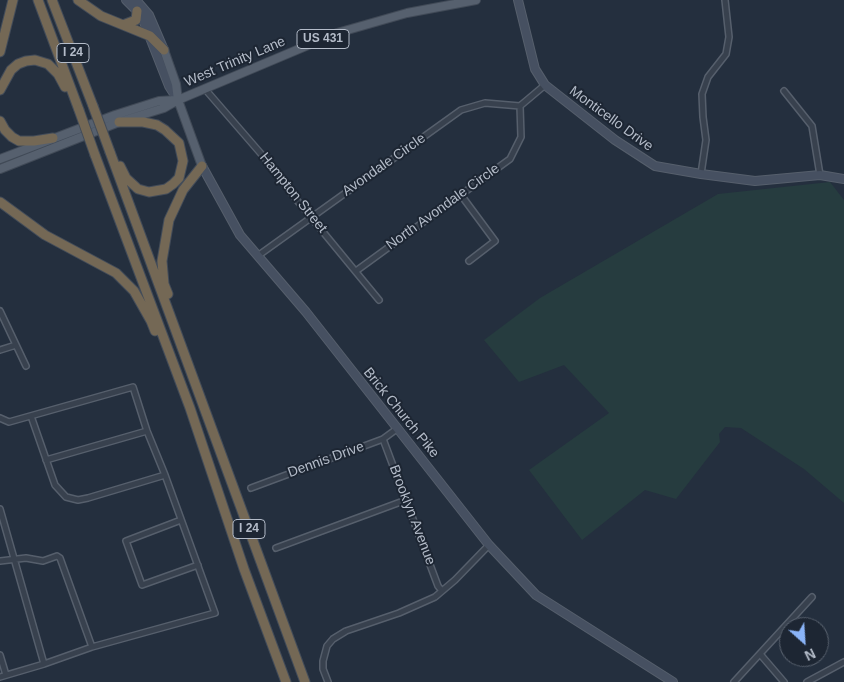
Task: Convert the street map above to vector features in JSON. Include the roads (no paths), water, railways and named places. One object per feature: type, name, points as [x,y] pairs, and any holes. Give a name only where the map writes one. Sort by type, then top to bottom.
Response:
[{"type":"highway","points":[[0,52],[13,0]]},
{"type":"highway","name":"I 24","points":[[38,0],[190,408],[244,569],[286,682]]},
{"type":"highway","name":"I 24","points":[[52,0],[93,106],[305,682]]},
{"type":"highway","points":[[78,0],[101,16],[150,36],[164,50]]},
{"type":"highway","points":[[123,25],[136,20],[137,10]]},
{"type":"highway","points":[[0,90],[11,70],[18,64],[35,60],[48,64],[58,74],[75,101]]},
{"type":"highway","points":[[0,121],[12,137],[19,140],[34,141],[54,138]]},
{"type":"highway","points":[[110,152],[118,162],[126,178],[138,190],[148,192],[166,189],[179,178],[183,155],[179,143],[157,125],[143,122],[119,122]]},
{"type":"highway","points":[[192,376],[164,284],[162,261],[168,220],[183,190],[202,166]]},
{"type":"highway","points":[[0,202],[45,235],[104,266],[134,291],[151,321],[172,374],[190,408]]},
{"type":"main road","name":"Brick Church Pike","points":[[126,0],[137,10],[143,20],[169,86],[178,100],[202,166],[240,235],[259,255],[398,428],[489,545],[536,594],[673,682]]},
{"type":"main road","name":"Brick Church Pike","points":[[136,0],[150,16],[176,84],[178,100]]},
{"type":"main road","name":"West Trinity Lane","points":[[0,169],[119,122],[164,108],[178,100],[348,30],[407,13],[476,0]]},
{"type":"main road","name":"Monticello Drive","points":[[518,0],[535,69],[545,85],[615,140],[655,166],[755,181],[820,175],[844,179]]},
{"type":"main road","name":"West Trinity Lane","points":[[0,159],[159,101],[178,100]]},
{"type":"street","points":[[701,174],[706,140],[702,94],[708,77],[726,54],[730,37],[725,0]]},
{"type":"street","points":[[520,106],[545,85]]},
{"type":"street","name":"Hampton Street","points":[[205,89],[269,163],[379,300]]},
{"type":"street","points":[[784,91],[812,126],[820,175]]},
{"type":"street","name":"Avondale Circle","points":[[259,255],[461,110],[484,103],[520,106]]},
{"type":"street","name":"North Avondale Circle","points":[[356,271],[510,159],[521,137],[520,106]]},
{"type":"street","points":[[461,195],[495,241],[469,261]]},
{"type":"street","points":[[0,312],[26,366]]},
{"type":"street","points":[[0,350],[16,345]]},
{"type":"street","points":[[0,418],[9,422],[133,387],[147,431],[216,613],[92,647],[3,676],[0,655]]},
{"type":"street","points":[[31,416],[55,485],[66,497],[73,499],[88,498],[164,475]]},
{"type":"street","name":"Dennis Drive","points":[[251,488],[383,439],[398,428]]},
{"type":"street","points":[[46,460],[147,431]]},
{"type":"street","name":"Brooklyn Avenue","points":[[383,439],[438,586],[442,591]]},
{"type":"street","points":[[276,548],[406,500]]},
{"type":"street","points":[[0,509],[44,664]]},
{"type":"street","points":[[181,520],[126,540],[142,584],[198,565]]},
{"type":"street","points":[[328,682],[323,669],[323,661],[328,646],[333,639],[346,631],[399,613],[435,597],[456,580],[489,545]]},
{"type":"street","points":[[0,561],[15,558],[43,561],[56,556],[60,558],[92,647]]},
{"type":"street","points":[[734,682],[812,597]]},
{"type":"street","points":[[760,654],[784,682]]},
{"type":"street","points":[[807,682],[844,662]]}]
